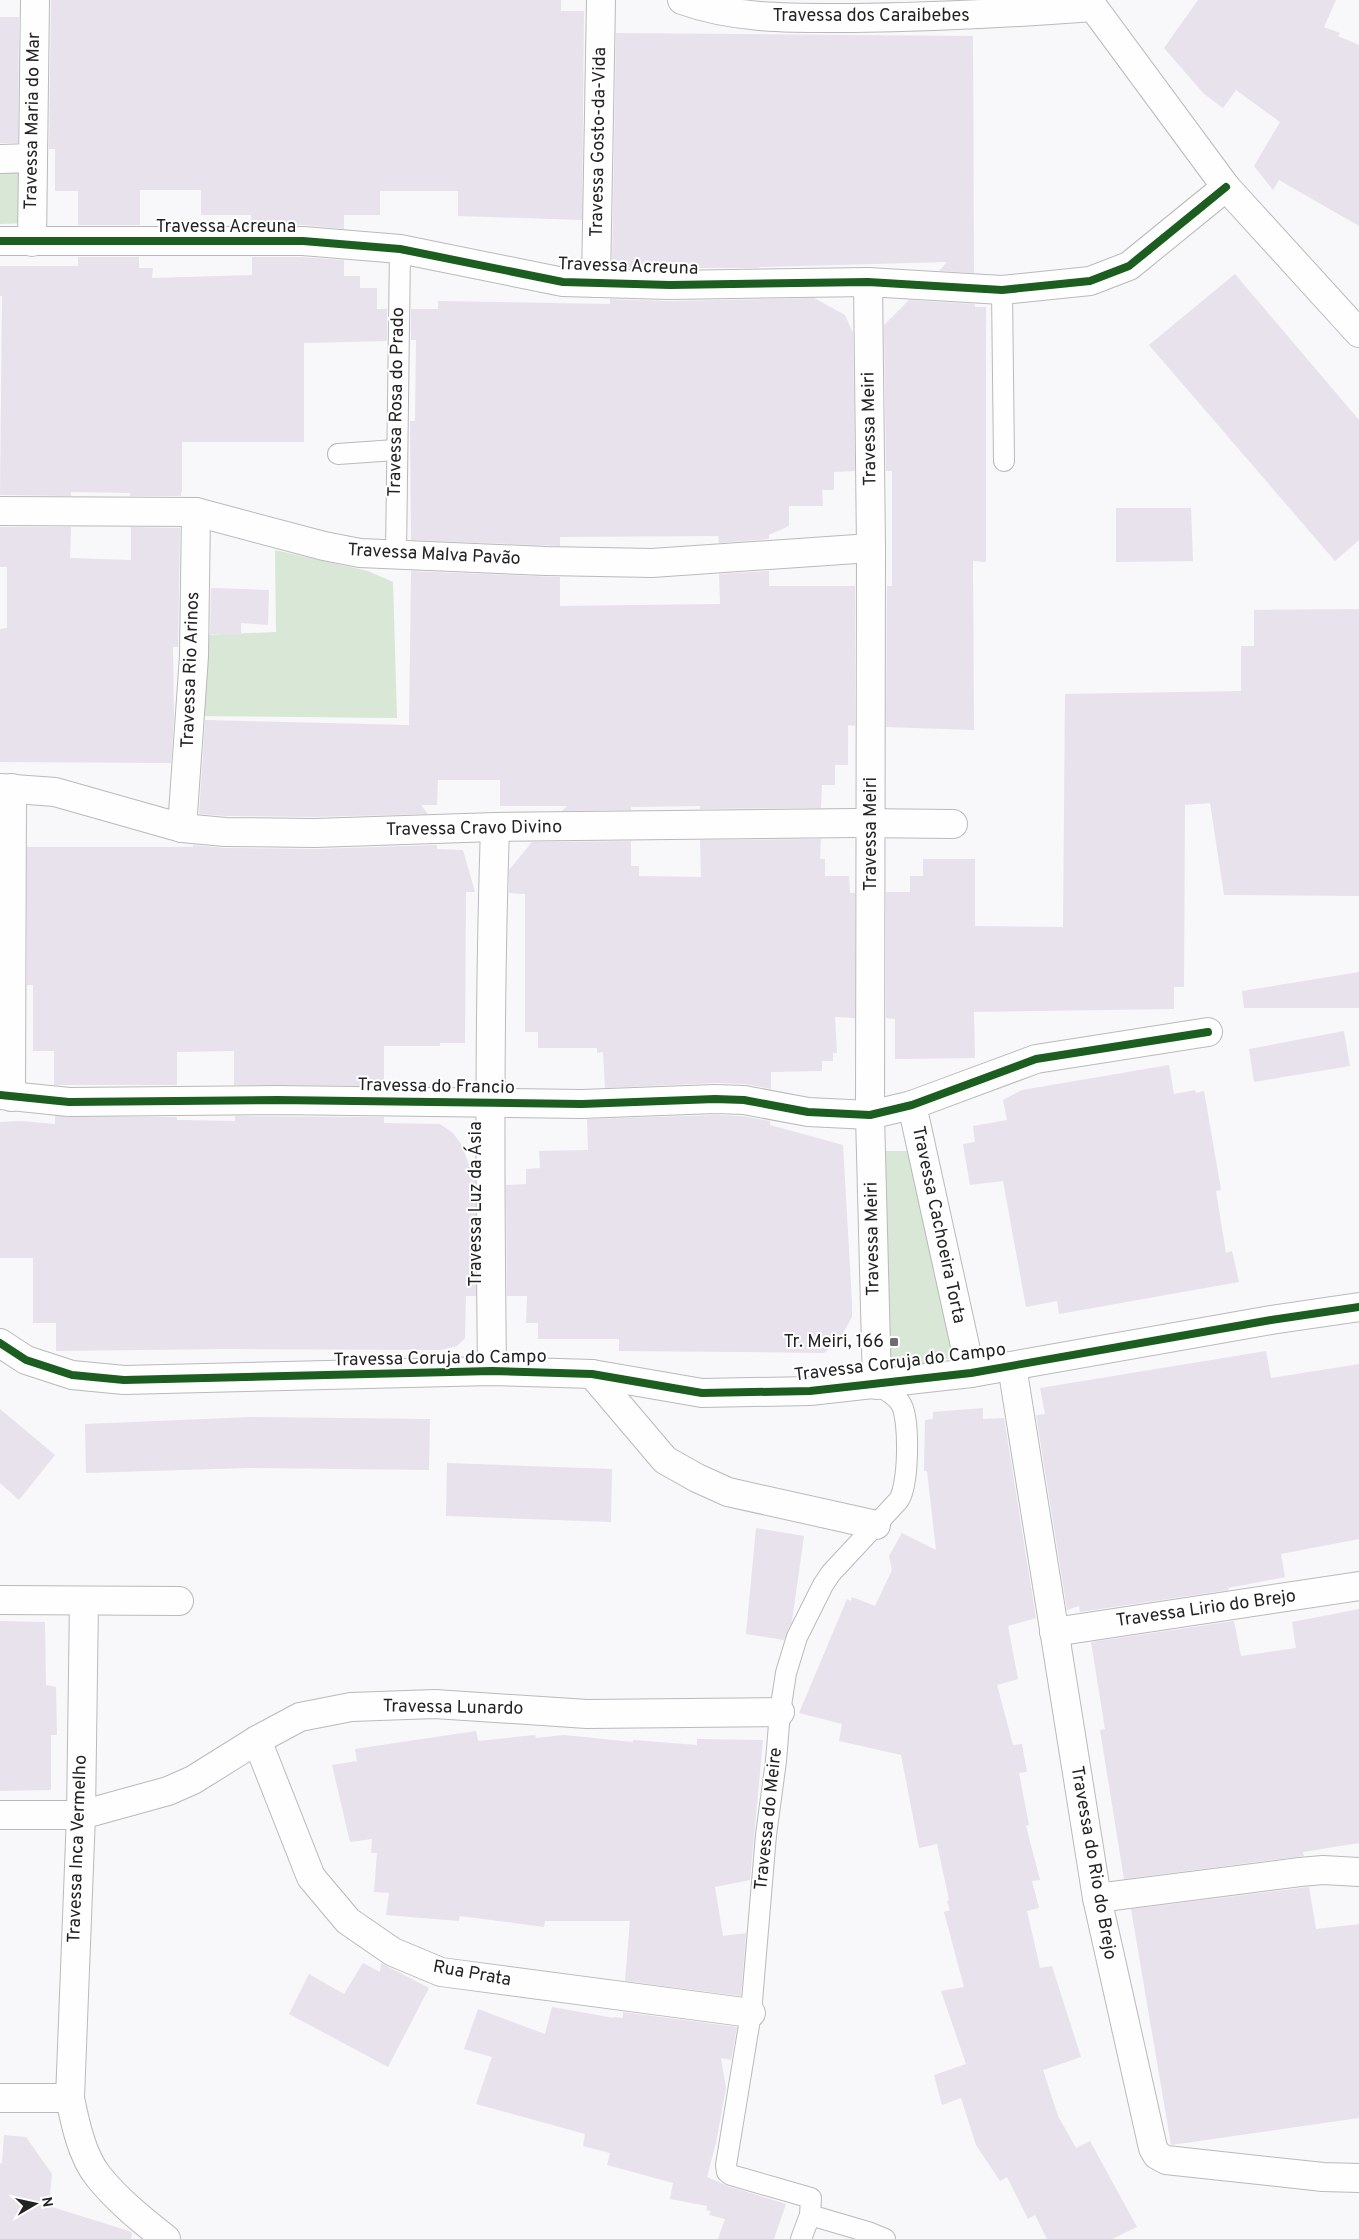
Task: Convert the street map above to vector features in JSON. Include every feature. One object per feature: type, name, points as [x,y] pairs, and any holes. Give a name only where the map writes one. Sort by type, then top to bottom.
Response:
[{"type":"street","name":"Travessa Maria do Mar","points":[[32,242],[35,0]]},
{"type":"street","name":"Travessa Gosto-da-Vida","points":[[596,283],[600,0]]},
{"type":"street","name":"Travessa dos Caraibebes","points":[[682,0],[739,14],[790,9],[942,17],[1090,4]]},
{"type":"street","points":[[1090,4],[1226,187],[1359,333]]},
{"type":"street","points":[[0,159],[33,158]]},
{"type":"street","name":"Travessa Acreuna","points":[[0,241],[303,242],[400,249],[563,282],[670,285],[868,282],[1002,290],[1090,281],[1129,266],[1226,187]]},
{"type":"street","name":"Travessa Meiri","points":[[868,282],[871,548],[870,1115],[877,1385]]},
{"type":"street","name":"Travessa Malva Pavão","points":[[0,510],[196,512],[324,546],[360,553],[546,561],[652,563],[871,548]]},
{"type":"street","name":"Travessa Rio Arinos","points":[[182,828],[193,665],[196,512]]},
{"type":"street","points":[[5,1096],[6,788]]},
{"type":"street","name":"Travessa Cravo Divino","points":[[6,788],[54,792],[182,828],[225,832],[314,833],[495,827],[871,823],[953,824]]},
{"type":"street","name":"Travessa Luz da Ásia","points":[[492,1371],[489,1146],[490,977],[495,827]]},
{"type":"street","name":"Travessa do Francio","points":[[5,1096],[69,1102],[278,1100],[582,1104],[744,1100],[808,1112],[870,1115],[912,1105],[1036,1059],[1208,1032]]},
{"type":"street","name":"Travessa Cachoeira Torta","points":[[912,1105],[971,1373]]},
{"type":"street","name":"Travessa Coruja do Campo","points":[[0,1343],[26,1360],[72,1375],[124,1380],[492,1371],[592,1374],[702,1393],[810,1391],[971,1373],[1271,1320],[1359,1307]]},
{"type":"street","name":"Travessa do Rio do Brejo","points":[[1012,1366],[1097,1898],[1153,2148],[1157,2155],[1166,2160],[1322,2177],[1359,2178]]},
{"type":"street","points":[[592,1374],[665,1460],[697,1478],[728,1492],[876,1525]]},
{"type":"street","name":"Travessa Lirio do Brejo","points":[[1054,1632],[1359,1586]]},
{"type":"street","points":[[0,1600],[179,1601]]},
{"type":"street","name":"Travessa Inca Vermelho","points":[[84,1601],[81,1815],[70,2098],[78,2136],[97,2175],[127,2207],[166,2239]]},
{"type":"street","name":"Travessa Lunardo","points":[[0,1815],[81,1815],[168,1791],[193,1780],[300,1716],[351,1707],[435,1704],[587,1714],[780,1712]]},
{"type":"street","name":"Rua Prata","points":[[257,1740],[311,1878],[348,1921],[393,1952],[441,1972],[751,2013]]},
{"type":"street","points":[[1097,1898],[1300,1872],[1323,1870],[1359,1872]]},
{"type":"street","points":[[0,2098],[70,2098]]},
{"type":"lane","name":"Travessa Rosa do Prado","points":[[396,554],[400,249]]},
{"type":"lane","points":[[1002,290],[1004,460]]},
{"type":"lane","points":[[338,454],[396,450]]},
{"type":"lane","name":"Travessa do Meire","points":[[810,2215],[811,2201],[809,2196],[731,2176],[727,2172],[726,2165],[751,2013],[756,1935],[780,1712],[786,1673],[797,1637],[823,1585],[831,1573],[901,1497],[906,1456],[905,1414],[897,1398],[877,1385]]},
{"type":"lane","points":[[801,2239],[810,2215],[885,2239]]},
{"type":"green space","points":[[0,166],[33,166],[33,223],[0,224]]},
{"type":"green space","points":[[275,550],[368,571],[393,582],[397,718],[198,716],[201,635],[276,632]]},
{"type":"green space","points":[[876,1151],[912,1151],[953,1358],[921,1364],[904,1364],[890,1356],[882,1343]]},
{"type":"building","points":[[51,0],[561,0],[561,11],[584,11],[582,220],[458,216],[458,191],[380,191],[380,215],[344,215],[344,229],[303,225],[251,225],[251,215],[201,215],[201,190],[140,190],[140,225],[78,225],[78,191],[55,191],[55,149],[49,149]]},
{"type":"building","points":[[1198,0],[1336,0],[1324,27],[1340,33],[1338,36],[1359,45],[1359,226],[1279,180],[1273,190],[1254,166],[1280,122],[1236,90],[1223,108],[1204,94],[1164,48]]},
{"type":"building","points":[[0,17],[19,17],[18,143],[0,143]]},
{"type":"building","points":[[616,33],[973,36],[974,273],[939,271],[947,262],[758,267],[760,268],[612,268]]},
{"type":"building","points":[[78,257],[139,257],[139,268],[153,268],[152,278],[252,275],[252,257],[302,257],[344,260],[344,276],[360,276],[360,288],[377,288],[377,309],[387,309],[387,341],[304,343],[304,442],[182,442],[181,496],[130,496],[130,493],[71,492],[71,496],[0,495],[2,296],[0,296],[0,266],[78,266]]},
{"type":"building","points":[[1235,274],[1359,420],[1359,540],[1335,561],[1149,345]]},
{"type":"building","points":[[814,298],[845,315],[853,333],[855,471],[834,472],[834,490],[822,490],[823,506],[789,506],[789,526],[769,535],[769,539],[719,543],[718,536],[560,537],[560,546],[411,540],[410,421],[415,421],[416,340],[411,340],[411,309],[438,309],[438,301],[610,304],[610,299],[670,301]]},
{"type":"building","points":[[909,300],[975,304],[975,307],[986,307],[986,562],[973,561],[974,730],[886,727],[887,586],[892,586],[892,471],[886,471],[884,325]]},
{"type":"building","points":[[1116,508],[1191,508],[1193,561],[1116,562]]},
{"type":"building","points":[[0,527],[71,527],[70,558],[131,560],[131,527],[180,528],[178,647],[173,647],[174,719],[171,763],[0,762],[0,629],[7,628],[7,567],[0,567]]},
{"type":"building","points":[[411,571],[560,577],[560,606],[720,604],[719,574],[769,571],[769,586],[855,586],[855,726],[848,725],[848,765],[835,765],[835,785],[822,785],[821,808],[700,809],[700,806],[562,811],[567,806],[500,806],[500,780],[438,780],[437,805],[421,805],[428,814],[315,817],[199,814],[205,720],[409,725]]},
{"type":"building","points":[[211,588],[269,590],[268,625],[241,623],[241,635],[210,634]]},
{"type":"building","points":[[1359,609],[1359,896],[1224,895],[1210,803],[1185,805],[1184,987],[1174,987],[1174,1009],[974,1012],[975,1058],[895,1059],[895,1019],[886,1018],[886,892],[910,892],[910,876],[923,876],[923,859],[975,859],[975,926],[1063,927],[1065,694],[1241,691],[1241,646],[1254,646],[1254,610]]},
{"type":"building","points":[[821,839],[820,859],[825,859],[825,876],[849,876],[850,893],[855,893],[855,1018],[835,1017],[837,1053],[833,1053],[833,1061],[822,1061],[822,1071],[771,1072],[771,1089],[745,1084],[716,1083],[605,1088],[603,1052],[597,1053],[597,1048],[538,1048],[538,1032],[525,1032],[525,894],[509,893],[509,870],[532,842],[631,841],[631,866],[639,866],[639,876],[701,877],[700,840]]},
{"type":"building","points":[[193,845],[225,848],[315,849],[437,845],[437,849],[463,850],[475,892],[466,892],[465,1043],[440,1043],[440,1046],[384,1046],[384,1086],[234,1085],[234,1051],[177,1052],[177,1085],[54,1085],[54,1051],[33,1051],[33,985],[27,985],[27,847],[193,847]]},
{"type":"building","points":[[1359,972],[1359,1008],[1244,1008],[1242,991]]},
{"type":"building","points":[[1344,1031],[1350,1066],[1254,1082],[1249,1049]]},
{"type":"building","points":[[1169,1065],[1174,1094],[1195,1090],[1196,1093],[1204,1091],[1221,1190],[1216,1191],[1226,1253],[1232,1251],[1239,1282],[1059,1314],[1057,1301],[1026,1307],[1003,1181],[970,1185],[963,1144],[975,1142],[973,1126],[1007,1120],[1003,1100],[1022,1090]]},
{"type":"building","points":[[715,1115],[742,1116],[770,1121],[770,1125],[843,1145],[852,1317],[838,1342],[824,1353],[619,1351],[619,1339],[538,1339],[538,1323],[526,1323],[527,1296],[507,1296],[506,1185],[526,1184],[526,1169],[540,1168],[539,1151],[588,1150],[587,1119]]},
{"type":"building","points":[[55,1116],[177,1117],[177,1120],[235,1121],[235,1116],[384,1117],[384,1123],[440,1124],[453,1133],[461,1144],[475,1180],[476,1296],[466,1296],[465,1338],[457,1346],[441,1350],[227,1349],[56,1351],[56,1323],[33,1323],[33,1258],[0,1258],[0,1122],[22,1121],[55,1124]]},
{"type":"building","points":[[1266,1351],[1271,1378],[1359,1364],[1359,1539],[1281,1554],[1285,1577],[1228,1588],[1229,1590],[1080,1612],[1079,1606],[1067,1610],[1036,1415],[1045,1414],[1040,1388]]},
{"type":"building","points":[[983,1408],[983,1419],[1004,1418],[1036,1618],[1008,1626],[1018,1679],[997,1685],[1013,1745],[1022,1744],[1027,1772],[1019,1773],[1029,1825],[1026,1826],[1040,1880],[1032,1881],[1039,1908],[1027,1911],[1040,1968],[1052,1966],[1081,2057],[1043,2070],[1058,2116],[1076,2148],[1090,2141],[1137,2227],[1112,2239],[1047,2239],[1035,2215],[1028,2219],[1007,2177],[1000,2181],[976,2145],[961,2098],[942,2105],[934,2075],[966,2064],[941,1991],[964,1987],[944,1912],[950,1910],[947,1901],[949,1900],[937,1844],[919,1848],[901,1755],[839,1741],[842,1724],[799,1713],[847,1599],[851,1601],[852,1597],[875,1606],[892,1570],[889,1556],[902,1533],[936,1550],[927,1471],[924,1471],[925,1420],[933,1419],[933,1412]]},
{"type":"building","points":[[0,1409],[55,1455],[19,1500],[0,1483]]},
{"type":"building","points":[[252,1417],[430,1419],[429,1470],[247,1468],[86,1473],[85,1424]]},
{"type":"building","points":[[447,1463],[612,1469],[611,1522],[446,1516]]},
{"type":"building","points":[[756,1528],[804,1536],[792,1621],[784,1640],[746,1634]]},
{"type":"building","points":[[1359,1609],[1359,1843],[1303,1852],[1304,1856],[1124,1879],[1100,1730],[1105,1729],[1091,1642],[1234,1621],[1241,1656],[1296,1648],[1292,1622]]},
{"type":"building","points":[[0,1621],[45,1622],[46,1685],[56,1687],[57,1735],[51,1735],[51,1790],[0,1791]]},
{"type":"building","points":[[476,1731],[478,1741],[535,1735],[536,1738],[564,1735],[633,1742],[633,1740],[697,1745],[697,1739],[763,1740],[750,1880],[715,1887],[723,1936],[746,1933],[741,1996],[625,1981],[630,1921],[545,1921],[544,1927],[460,1916],[459,1921],[386,1915],[389,1893],[374,1892],[377,1853],[371,1853],[372,1839],[350,1842],[332,1765],[357,1761],[355,1749]]},
{"type":"building","points":[[1309,1887],[1316,1929],[1359,1924],[1359,2118],[1171,2145],[1131,1909]]},
{"type":"building","points":[[363,1963],[380,1972],[381,1963],[429,1988],[388,2067],[289,2014],[309,1974],[344,1994]]},
{"type":"building","points":[[552,2007],[614,2018],[623,2018],[623,2012],[737,2027],[731,2060],[721,2058],[726,2088],[716,2143],[707,2177],[728,2186],[786,2204],[774,2239],[718,2239],[725,2219],[709,2215],[711,2211],[706,2210],[707,2206],[670,2199],[673,2183],[607,2165],[610,2153],[583,2146],[585,2134],[476,2104],[492,2057],[464,2049],[478,2009],[545,2034]]},
{"type":"building","points":[[4,2135],[26,2137],[52,2174],[49,2206],[132,2232],[131,2239],[0,2239],[0,2164],[2,2163]]},
{"type":"cycle path","points":[[0,241],[303,241],[400,249],[563,282],[670,285],[868,282],[1002,290],[1090,281],[1129,266],[1226,187]]},
{"type":"cycle path","points":[[0,1095],[69,1102],[277,1100],[582,1104],[715,1099],[744,1100],[808,1112],[870,1115],[912,1105],[1036,1059],[1208,1032]]},
{"type":"cycle path","points":[[0,1343],[26,1360],[72,1375],[124,1380],[492,1371],[592,1374],[702,1393],[810,1391],[971,1373],[1271,1320],[1359,1307]]},
{"type":"place","name":"Tr. Meiri, 166","points":[[894,1342]]}]
